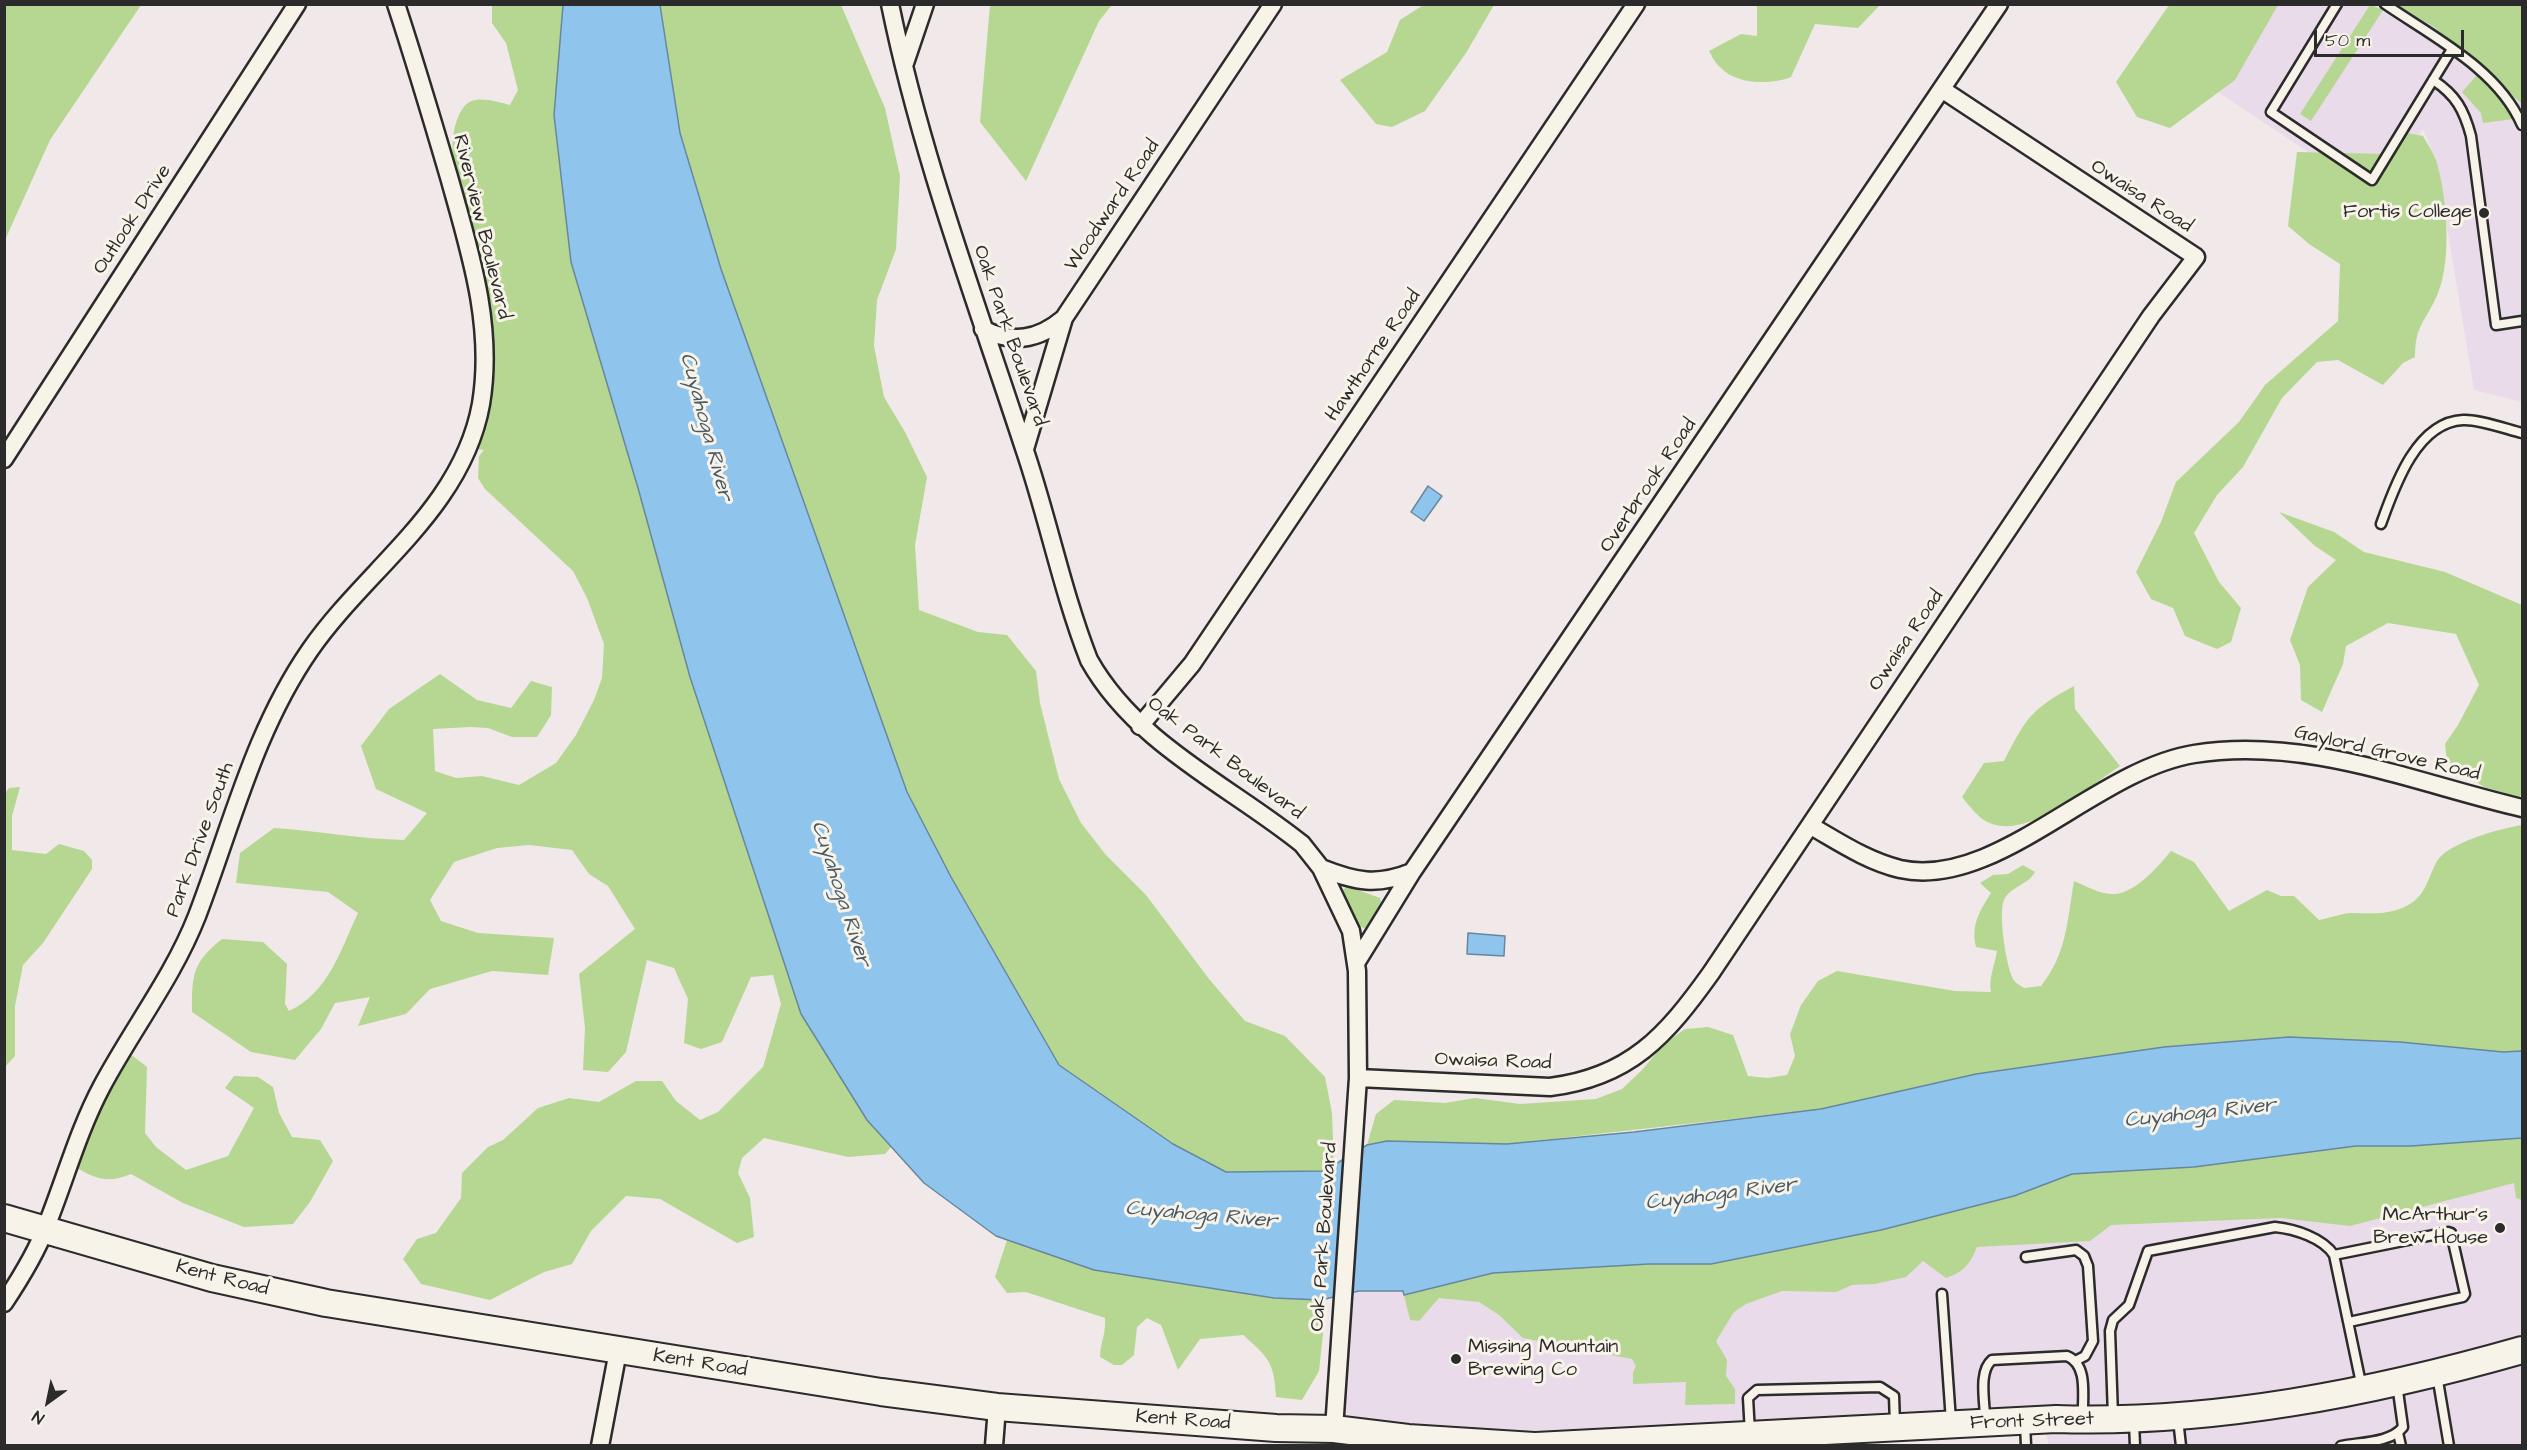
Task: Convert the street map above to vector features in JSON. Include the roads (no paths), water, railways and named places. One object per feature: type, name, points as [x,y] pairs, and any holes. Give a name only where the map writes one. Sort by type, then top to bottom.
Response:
[{"type":"main road","name":"Kent Road","points":[[4,1218],[260,1290],[618,1351],[881,1392],[997,1407],[1276,1428],[1334,1429],[1406,1442]]},
{"type":"main road","name":"Front Street","points":[[1406,1442],[1535,1446],[1712,1441],[1750,1435],[1789,1439],[1896,1427],[1985,1422],[2025,1433],[2083,1420],[2123,1419],[2267,1406],[2363,1391],[2437,1374],[2523,1350]]},
{"type":"street","name":"Outlook Drive","points":[[4,459],[297,4]]},
{"type":"street","name":"Riverview Boulevard","points":[[396,4],[423,85],[460,213],[484,320],[485,369],[480,407],[465,456],[443,494]]},
{"type":"street","name":"Oak Park Boulevard","points":[[890,4],[928,160],[1025,449],[1047,531],[1089,660],[1098,675],[1140,726],[1278,824],[1302,844],[1321,868],[1351,931],[1356,963],[1358,1078],[1334,1429]]},
{"type":"street","points":[[904,66],[925,4]]},
{"type":"street","name":"Woodward Road","points":[[1025,449],[1064,318],[1273,4]]},
{"type":"street","name":"Hawthorne Road","points":[[1140,726],[1192,664],[1636,4]]},
{"type":"street","name":"Overbrook Road","points":[[1356,963],[1412,872],[1999,4]]},
{"type":"street","name":"Owaisa Road","points":[[1358,1078],[1541,1087],[1590,1079],[1624,1064],[1652,1046],[1684,1011],[2151,316],[2196,257],[1943,90]]},
{"type":"street","points":[[983,329],[1004,338],[1017,339],[1045,332],[1064,318]]},
{"type":"street","name":"Park Drive South","points":[[4,1303],[45,1230],[70,1158],[102,1086],[179,955],[195,921],[246,773],[283,694],[310,650],[333,621],[432,512],[443,494]]},
{"type":"street","name":"Gaylord Grove Road","points":[[1810,826],[1869,859],[1900,869],[1917,871],[1958,867],[2002,851],[2103,789],[2136,772],[2193,754],[2237,749],[2277,751],[2335,760],[2523,808]]},
{"type":"street","points":[[1321,868],[1356,880],[1376,882],[1412,872]]},
{"type":"street","points":[[600,1446],[618,1351]]},
{"type":"street","points":[[994,1446],[997,1407]]},
{"type":"lane","points":[[2337,4],[2271,112],[2372,180],[2452,49]]},
{"type":"lane","points":[[2385,4],[2452,49],[2490,80],[2515,108],[2523,125]]},
{"type":"lane","points":[[2433,80],[2449,91],[2464,110],[2471,136],[2496,325],[2523,321]]},
{"type":"lane","points":[[2381,524],[2403,468],[2434,429],[2463,420],[2523,433]]},
{"type":"lane","points":[[2135,1446],[2123,1419],[2110,1332],[2113,1320],[2129,1305],[2148,1251],[2275,1227],[2285,1228],[2327,1244],[2334,1255],[2363,1391]]},
{"type":"lane","points":[[2334,1255],[2451,1233],[2463,1297],[2349,1322]]},
{"type":"lane","points":[[2026,1257],[2076,1250],[2084,1256],[2088,1266],[2093,1341],[2085,1356],[2077,1360]]},
{"type":"lane","points":[[1942,1294],[1951,1424]]},
{"type":"lane","points":[[1985,1422],[1984,1375],[1986,1366],[1992,1360],[2067,1356],[2077,1360],[2082,1370],[2083,1420]]},
{"type":"lane","points":[[2437,1374],[2449,1446]]},
{"type":"lane","points":[[2341,1446],[2390,1437],[2398,1433],[2403,1426],[2397,1383]]},
{"type":"lane","points":[[1750,1435],[1748,1398],[1757,1390],[1880,1387],[1894,1396],[1896,1427]]},
{"type":"lane","points":[[2178,1414],[2181,1446]]},
{"type":"lane","points":[[2398,1433],[2401,1446]]},
{"type":"water","name":"Cuyahoga River","points":[[563,5],[660,5],[680,133],[721,269],[907,792],[951,877],[1059,1065],[1173,1144],[1226,1172],[1324,1171],[1367,1145],[1387,1141],[1507,1144],[1634,1132],[1821,1109],[1976,1074],[2164,1047],[2289,1037],[2400,1042],[2503,1052],[2522,1051],[2522,1138],[2411,1146],[2356,1146],[2194,1167],[2072,1174],[2014,1196],[1881,1230],[1711,1264],[1649,1264],[1493,1273],[1404,1295],[1403,1291],[1359,1291],[1321,1300],[1274,1298],[1094,1270],[996,1236],[924,1183],[867,1120],[801,1014],[690,677],[638,488],[571,262],[554,115]]},
{"type":"water","points":[[1428,486],[1442,496],[1424,521],[1411,512]]},
{"type":"water","points":[[1468,933],[1505,936],[1504,956],[1467,954]]},
{"type":"place","name":"Fortis College","points":[[2484,213]]},
{"type":"place","name":"McArthur's Brew House","points":[[2500,1228]]},
{"type":"place","name":"Missing Mountain Brewing Co","points":[[1456,1359]]}]
